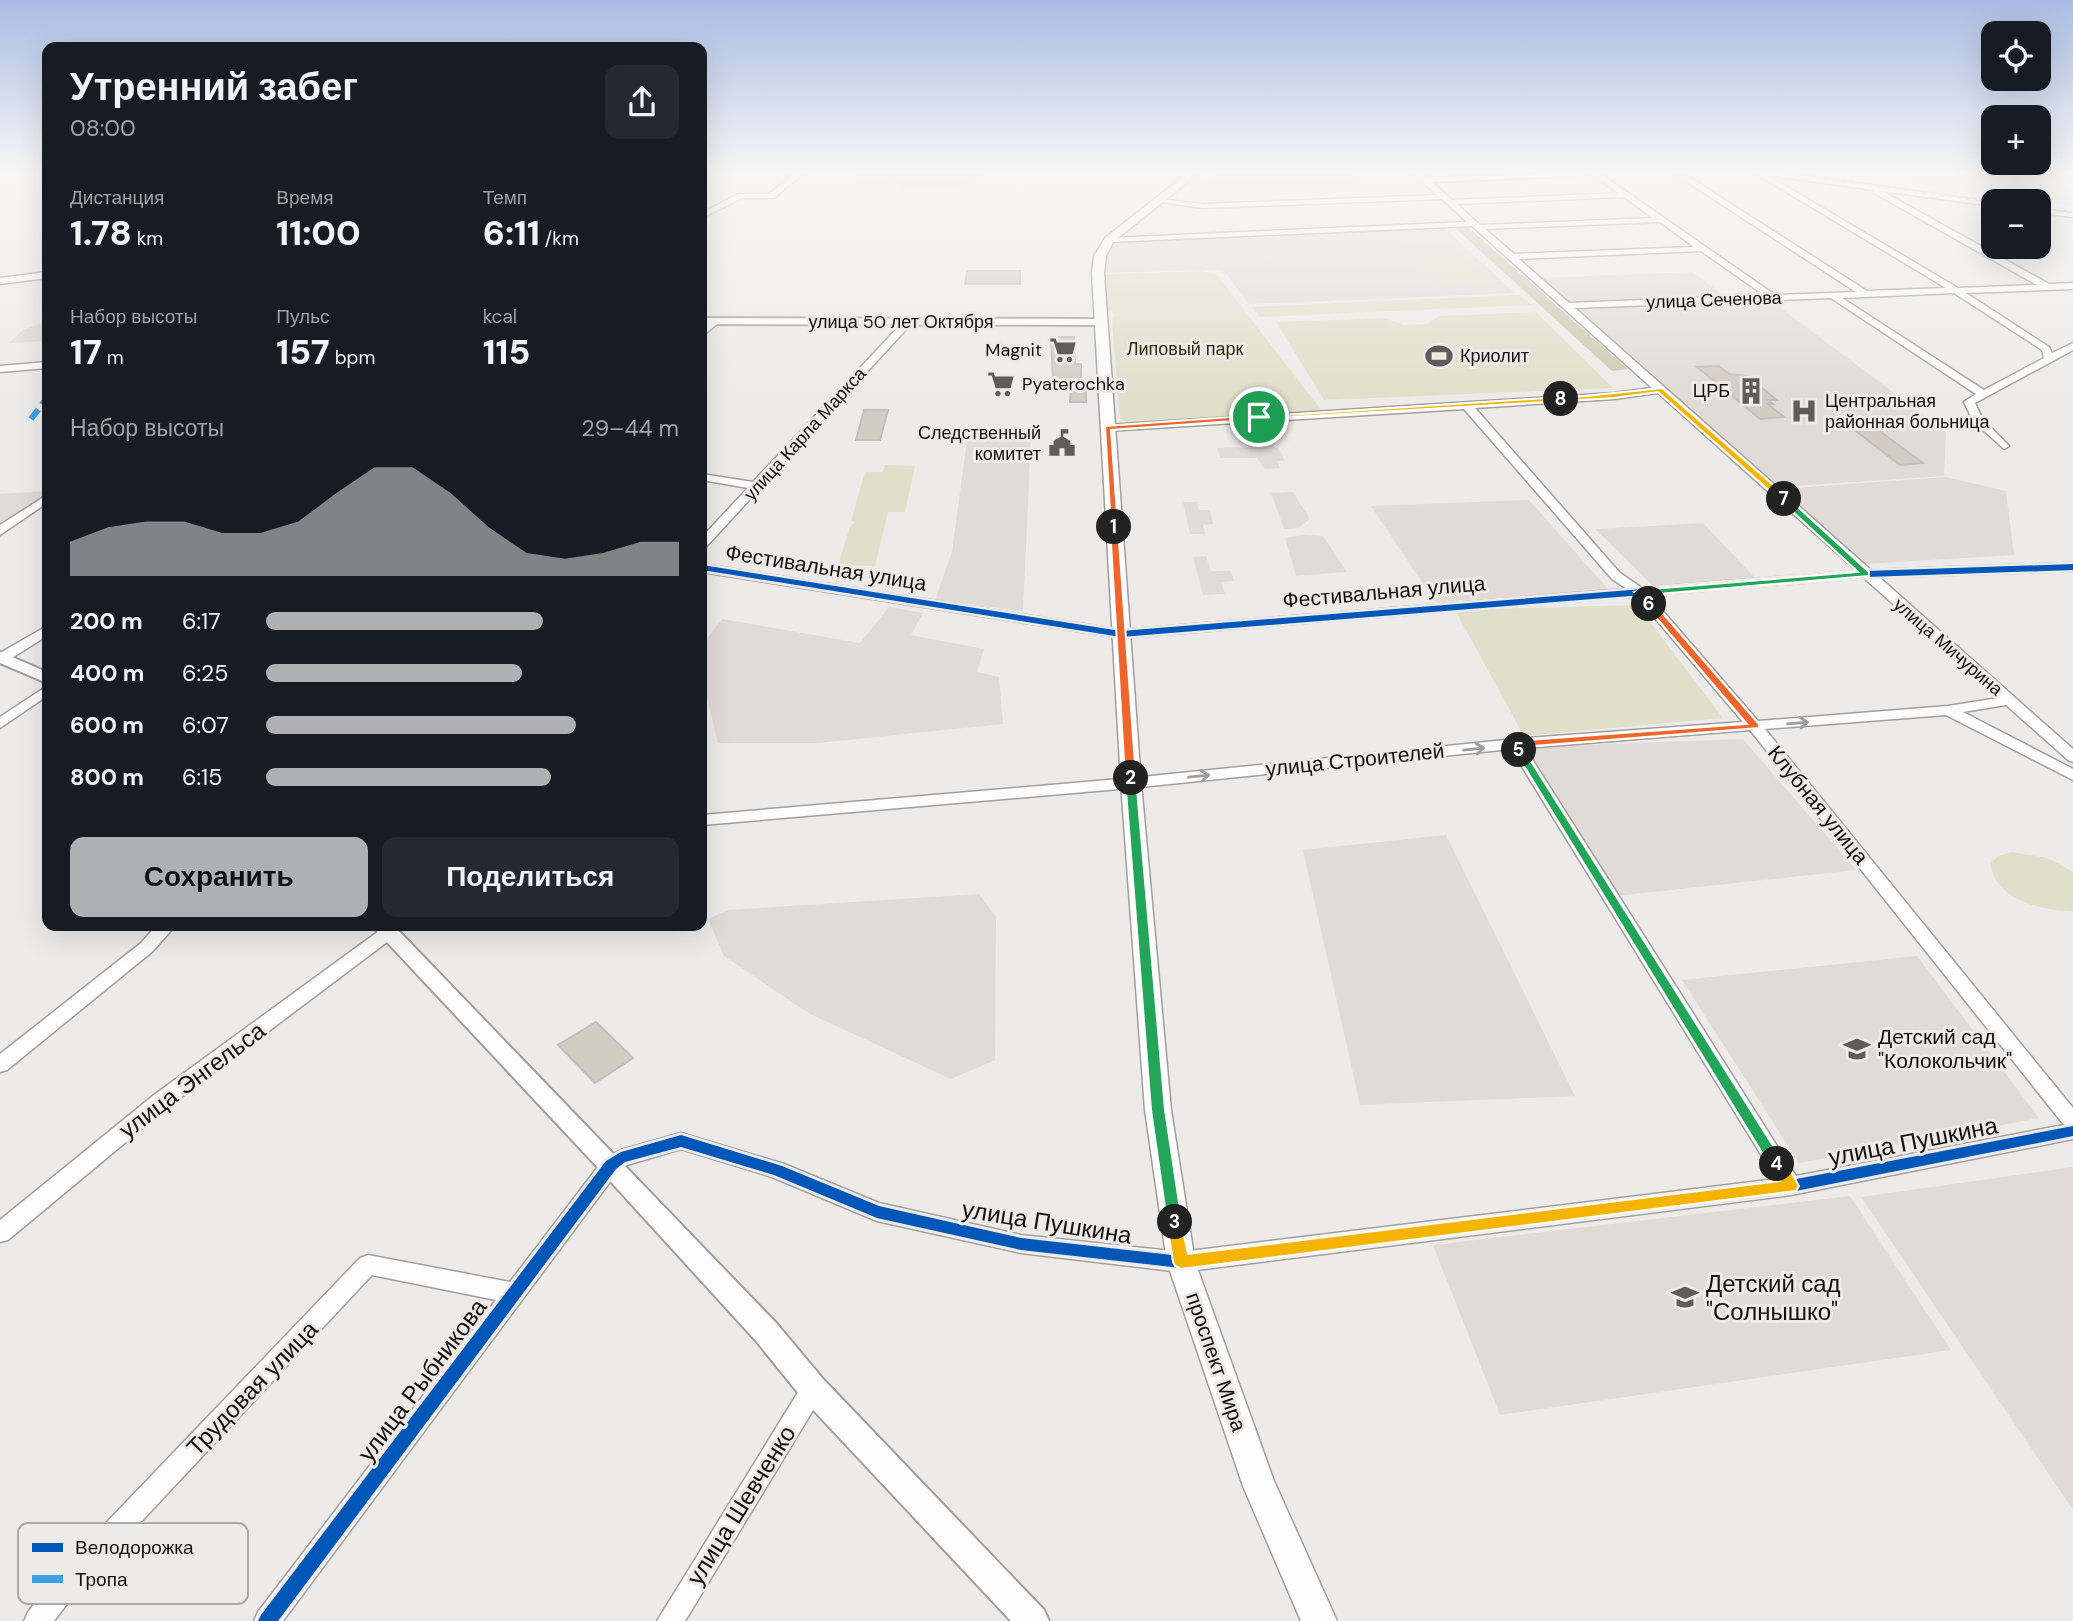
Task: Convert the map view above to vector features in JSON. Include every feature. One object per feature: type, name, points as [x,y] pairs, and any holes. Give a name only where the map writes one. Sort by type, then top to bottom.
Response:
[{"type":"main road","name":"проспект Мира","points":[[1105,248],[1100,256],[1100,323],[1131,783],[1158,1110],[1181,1262],[1259,1486],[1319,1621]]},
{"type":"street","name":"улица Мичурина","points":[[1500,248],[2073,757]]},
{"type":"street","points":[[1511,257],[1700,248],[1773,298]]},
{"type":"street","points":[[1793,248],[1865,294]]},
{"type":"street","points":[[1885,248],[2046,349],[2049,358]]},
{"type":"street","points":[[1977,248],[2047,287]]},
{"type":"street","points":[[0,281],[42,276]]},
{"type":"street","name":"улица Сеченова","points":[[1565,306],[2073,286]]},
{"type":"street","points":[[1832,295],[1983,393]]},
{"type":"street","name":"улица 50 лет Октября","points":[[707,321],[1100,323]]},
{"type":"street","points":[[707,329],[716,321]]},
{"type":"street","name":"улица Карла Маркса","points":[[707,539],[907,323]]},
{"type":"street","points":[[2004,446],[1977,419],[1969,402],[2073,346]]},
{"type":"street","points":[[0,369],[42,365]]},
{"type":"street","points":[[1107,428],[1614,396],[1660,390]]},
{"type":"street","name":"Клубная улица","points":[[1467,405],[1616,576],[1639,592],[1755,726],[2071,1132]]},
{"type":"street","points":[[707,478],[758,486]]},
{"type":"street","points":[[0,531],[42,502]]},
{"type":"street","name":"Фестивальная улица","points":[[707,569],[1121,634],[1866,574],[2073,567]]},
{"type":"street","points":[[1,658],[42,633]]},
{"type":"street","points":[[1,658],[42,676]]},
{"type":"street","points":[[0,724],[42,694]]},
{"type":"street","name":"улица Строителей","points":[[707,820],[1131,783],[1515,744],[1948,710],[2008,700]]},
{"type":"street","points":[[1948,710],[2073,775]]},
{"type":"street","points":[[1515,744],[1791,1186]]},
{"type":"street","points":[[0,1065],[147,947],[161,931]]},
{"type":"street","name":"улица Энгельса","points":[[0,1233],[161,1101],[382,931]]},
{"type":"street","points":[[387,931],[611,1165],[766,1333],[813,1389],[1032,1621]]},
{"type":"street","name":"улица Пушкина","points":[[611,1165],[621,1158],[681,1141],[777,1170],[877,1212],[1021,1244],[1181,1262],[1791,1186],[2071,1132]]},
{"type":"street","name":"улица Рыбникова","points":[[267,1621],[611,1165]]},
{"type":"street","name":"Трудовая улица","points":[[123,1523],[368,1265],[514,1293]]},
{"type":"street","name":"улица Шевченко","points":[[670,1621],[813,1389]]},
{"type":"street","name":"Трудовая улица","points":[[37,1621],[50,1604]]},
{"type":"shaded area","points":[[1110,248],[1465,248],[1515,293],[1249,304],[1227,275],[1216,270],[1103,273],[1104,257]]},
{"type":"shaded area","points":[[1692,272],[1725,296],[1569,303],[1541,278]]},
{"type":"shaded area","name":"Центральная районная больница","points":[[1770,300],[1946,432],[1944,476],[1778,487],[1572,307]]},
{"type":"shaded area","points":[[42,323],[42,341],[9,343],[23,330]]},
{"type":"shaded area","points":[[1265,436],[1281,452],[1285,461],[1277,461],[1280,468],[1265,469],[1257,458],[1220,458],[1217,448],[1248,447],[1246,437]]},
{"type":"shaded area","points":[[1031,439],[1023,611],[935,600],[952,552],[967,440]]},
{"type":"shaded area","points":[[1946,477],[2006,491],[2014,555],[1864,564],[1781,489]]},
{"type":"shaded area","points":[[42,491],[42,496],[0,525],[0,494]]},
{"type":"shaded area","points":[[1293,492],[1310,519],[1298,528],[1284,529],[1271,493]]},
{"type":"shaded area","points":[[1529,500],[1609,590],[1435,602],[1371,506]]},
{"type":"shaded area","points":[[1183,502],[1197,502],[1199,510],[1210,510],[1213,524],[1203,525],[1205,534],[1190,534]]},
{"type":"shaded area","points":[[1703,523],[1755,578],[1653,586],[1595,529]]},
{"type":"shaded area","points":[[1323,536],[1347,572],[1296,576],[1285,538]]},
{"type":"shaded area","points":[[1206,556],[1211,571],[1231,571],[1234,581],[1221,582],[1225,594],[1203,595],[1193,557]]},
{"type":"shaded area","points":[[889,607],[923,613],[911,635],[984,649],[977,672],[999,677],[1003,724],[818,743],[718,743],[707,698],[707,638],[722,619],[860,643]]},
{"type":"shaded area","points":[[1743,739],[1856,870],[1615,896],[1522,747]]},
{"type":"shaded area","points":[[1446,835],[1575,1096],[1360,1105],[1303,850]]},
{"type":"shaded area","points":[[979,894],[996,917],[995,1060],[951,1079],[810,1014],[724,956],[708,919],[728,910]]},
{"type":"shaded area","name":"Детский сад \"Колокольчик\"","points":[[1917,956],[2039,1118],[1799,1163],[1682,980]]},
{"type":"shaded area","points":[[2073,1167],[2073,1510],[1861,1197]]},
{"type":"shaded area","name":"Детский сад \"Солнышко\"","points":[[1850,1196],[1951,1350],[1500,1415],[1433,1245]]},
{"type":"green space","points":[[1406,248],[1456,248],[1491,283],[1440,285]]},
{"type":"green space","points":[[1477,248],[1491,248],[1628,369],[1612,371]]},
{"type":"green space","name":"Липовый парк","points":[[1202,271],[1217,275],[1322,411],[1132,424],[1120,419],[1112,322],[1115,314],[1104,307],[1102,274]]},
{"type":"green space","points":[[1519,295],[1532,305],[1260,317],[1252,307]]},
{"type":"green space","name":"Криолит","points":[[1536,312],[1613,388],[1324,400],[1276,322],[1384,318],[1404,325],[1427,324],[1439,316]]},
{"type":"green space","points":[[885,465],[915,466],[905,512],[888,512],[875,566],[838,565],[850,527],[855,522],[851,521],[865,472],[883,472]]},
{"type":"green space","points":[[1637,605],[1723,718],[1524,736],[1455,610]]},
{"type":"green space","points":[[2012,852],[2048,858],[2073,872],[2073,911],[2034,906],[2000,886],[1991,863],[1998,856]]},
{"type":"building","points":[[967,271],[1020,271],[1020,284],[965,284]]},
{"type":"building","points":[[1051,337],[1074,337],[1075,364],[1081,364],[1081,380],[1053,380]]},
{"type":"building","name":"ЦРБ","points":[[1719,366],[1729,374],[1747,376],[1777,400],[1768,400],[1773,404],[1768,404],[1784,417],[1760,419],[1697,367]]},
{"type":"building","points":[[1071,388],[1086,388],[1086,402],[1070,402]]},
{"type":"building","points":[[864,410],[888,410],[880,440],[856,440]]},
{"type":"building","points":[[1870,424],[1923,463],[1900,465],[1848,425]]},
{"type":"building","points":[[596,1022],[633,1058],[595,1083],[558,1045]]},
{"type":"marked path","points":[[31,419],[42,405]]},
{"type":"cycle path","points":[[707,569],[1121,634],[1866,574],[2073,567]]},
{"type":"cycle path","points":[[267,1621],[611,1165],[621,1158],[681,1141],[777,1170],[877,1212],[1021,1244],[1181,1262],[1791,1186],[2073,1131]]},
{"type":"place","name":"Magnit","points":[[1063,350]]},
{"type":"place","name":"Криолит","points":[[1439,356]]},
{"type":"place","name":"Pyaterochka","points":[[1001,384]]},
{"type":"place","name":"ЦРБ","points":[[1751,391]]},
{"type":"place","name":"Центральная районная больница","points":[[1804,411]]},
{"type":"place","name":"Следственный комитет","points":[[1062,443]]},
{"type":"place","name":"Детский сад \"Колокольчик\"","points":[[1857,1049]]},
{"type":"place","name":"Детский сад \"Солнышко\"","points":[[1685,1297]]},
{"type":"route","points":[[1660,390],[1866,574],[1639,592],[1755,726],[1515,744],[1791,1186],[1181,1262],[1158,1110],[1131,783],[1107,428],[1259,417],[1614,396],[1660,390]]}]
